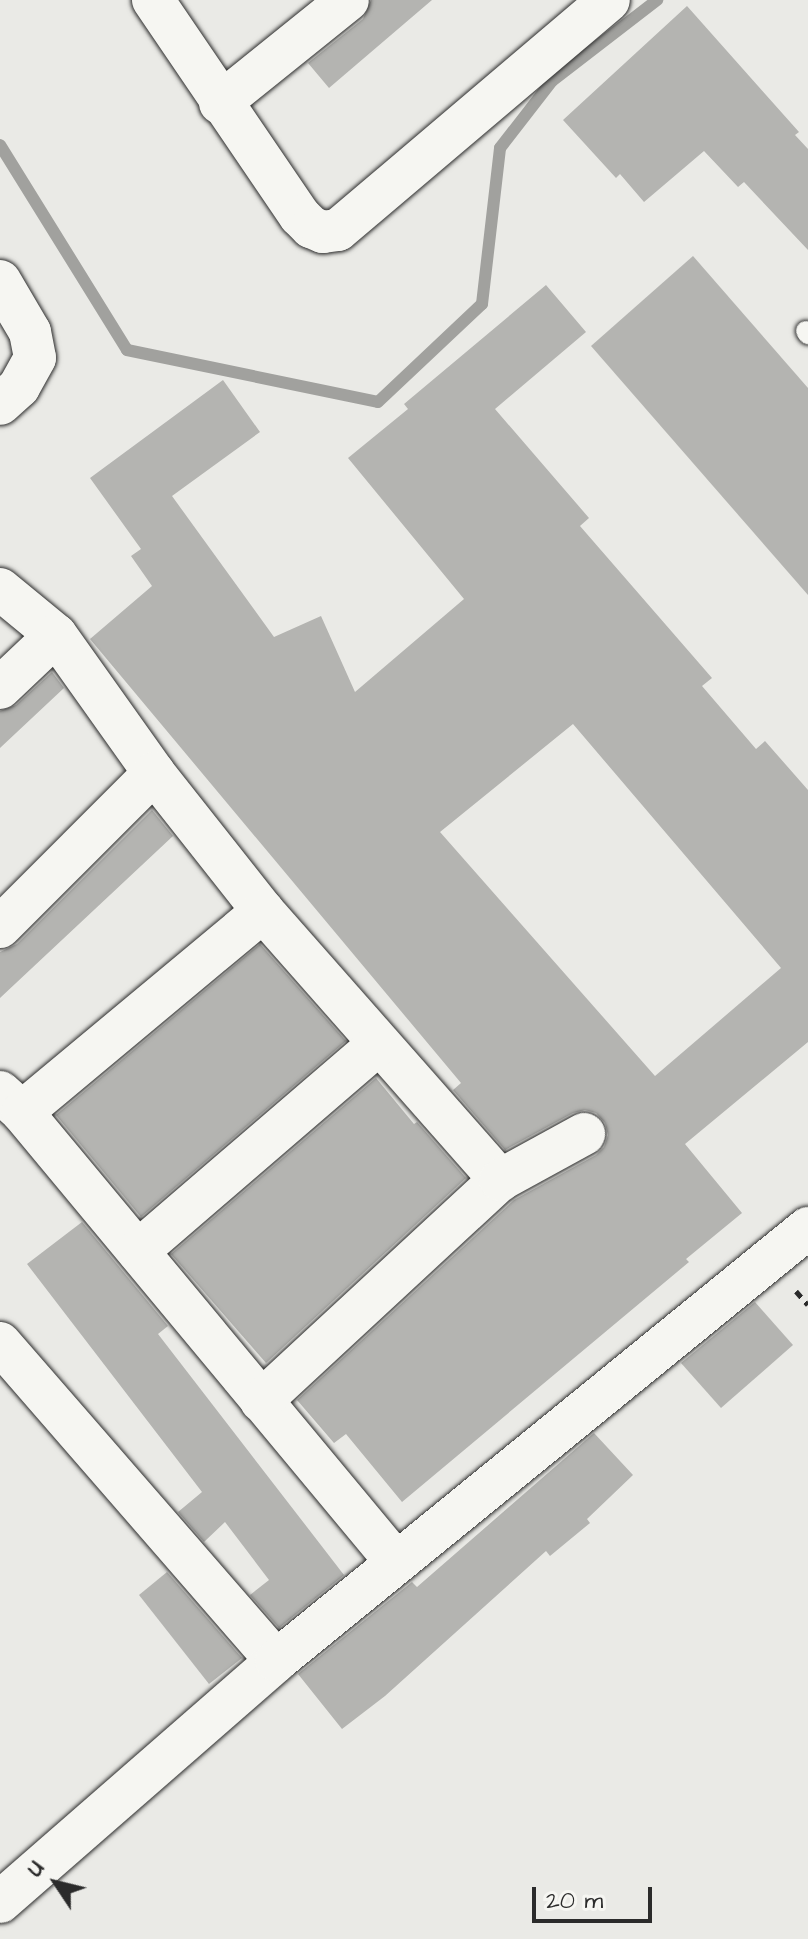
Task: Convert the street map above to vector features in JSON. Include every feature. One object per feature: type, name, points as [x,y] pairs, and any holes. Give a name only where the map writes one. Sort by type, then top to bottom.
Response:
[{"type":"street","points":[[153,0],[220,103],[300,216],[311,227],[323,232],[338,230],[609,0]]},
{"type":"street","points":[[220,103],[348,0]]},
{"type":"street","points":[[0,281],[30,332],[35,358],[19,387],[0,404]]},
{"type":"street","points":[[0,589],[56,635],[154,773],[263,911],[500,1180]]},
{"type":"street","points":[[0,688],[56,635]]},
{"type":"street","points":[[0,927],[154,773]]},
{"type":"street","points":[[263,911],[11,1102],[396,1562]]},
{"type":"street","points":[[138,1251],[379,1044]]},
{"type":"street","points":[[261,1401],[500,1180],[584,1134]]},
{"type":"street","points":[[0,1902],[276,1661],[808,1228]]},
{"type":"street","points":[[0,1343],[276,1661]]},
{"type":"building","points":[[371,0],[432,0],[329,88],[308,63],[363,19]]},
{"type":"building","points":[[687,6],[799,132],[795,135],[808,149],[808,250],[744,182],[738,187],[704,151],[644,202],[620,174],[616,178],[563,120]]},
{"type":"building","points":[[693,256],[808,388],[808,595],[591,346]]},
{"type":"building","points":[[546,285],[586,332],[495,409],[589,518],[580,526],[712,678],[702,686],[756,749],[765,741],[808,790],[808,1042],[685,1144],[742,1213],[686,1259],[689,1262],[402,1502],[346,1434],[334,1443],[297,1400],[514,1200],[596,1155],[604,1147],[608,1135],[605,1123],[596,1113],[585,1110],[573,1113],[505,1150],[453,1090],[461,1083],[90,639],[152,586],[131,556],[141,549],[90,478],[223,380],[260,432],[172,496],[274,637],[321,616],[355,692],[464,599],[348,458],[408,409],[404,404]],"holes":[[[573,724],[781,968],[655,1076],[440,832]]]},
{"type":"building","points":[[52,672],[64,688],[0,748],[0,711],[16,705]]},
{"type":"building","points":[[152,810],[173,836],[0,998],[0,952],[17,944]]},
{"type":"building","points":[[260,944],[346,1041],[141,1217],[56,1115]]},
{"type":"building","points":[[376,1078],[414,1124],[417,1122],[466,1178],[266,1363],[171,1254]]},
{"type":"building","points":[[82,1222],[168,1326],[158,1334],[344,1575],[279,1628],[250,1595],[269,1580],[225,1522],[204,1542],[178,1512],[202,1492],[27,1264]]},
{"type":"building","points":[[755,1302],[793,1345],[721,1408],[681,1363]]},
{"type":"building","points":[[594,1433],[633,1475],[587,1519],[590,1523],[550,1556],[546,1551],[385,1696],[342,1729],[298,1674],[412,1582],[417,1587]]},
{"type":"building","points":[[167,1572],[242,1658],[209,1684],[139,1595]]},
{"type":"waterway","points":[[0,145],[127,350],[378,402],[482,304],[500,148],[552,81],[657,0]]}]
